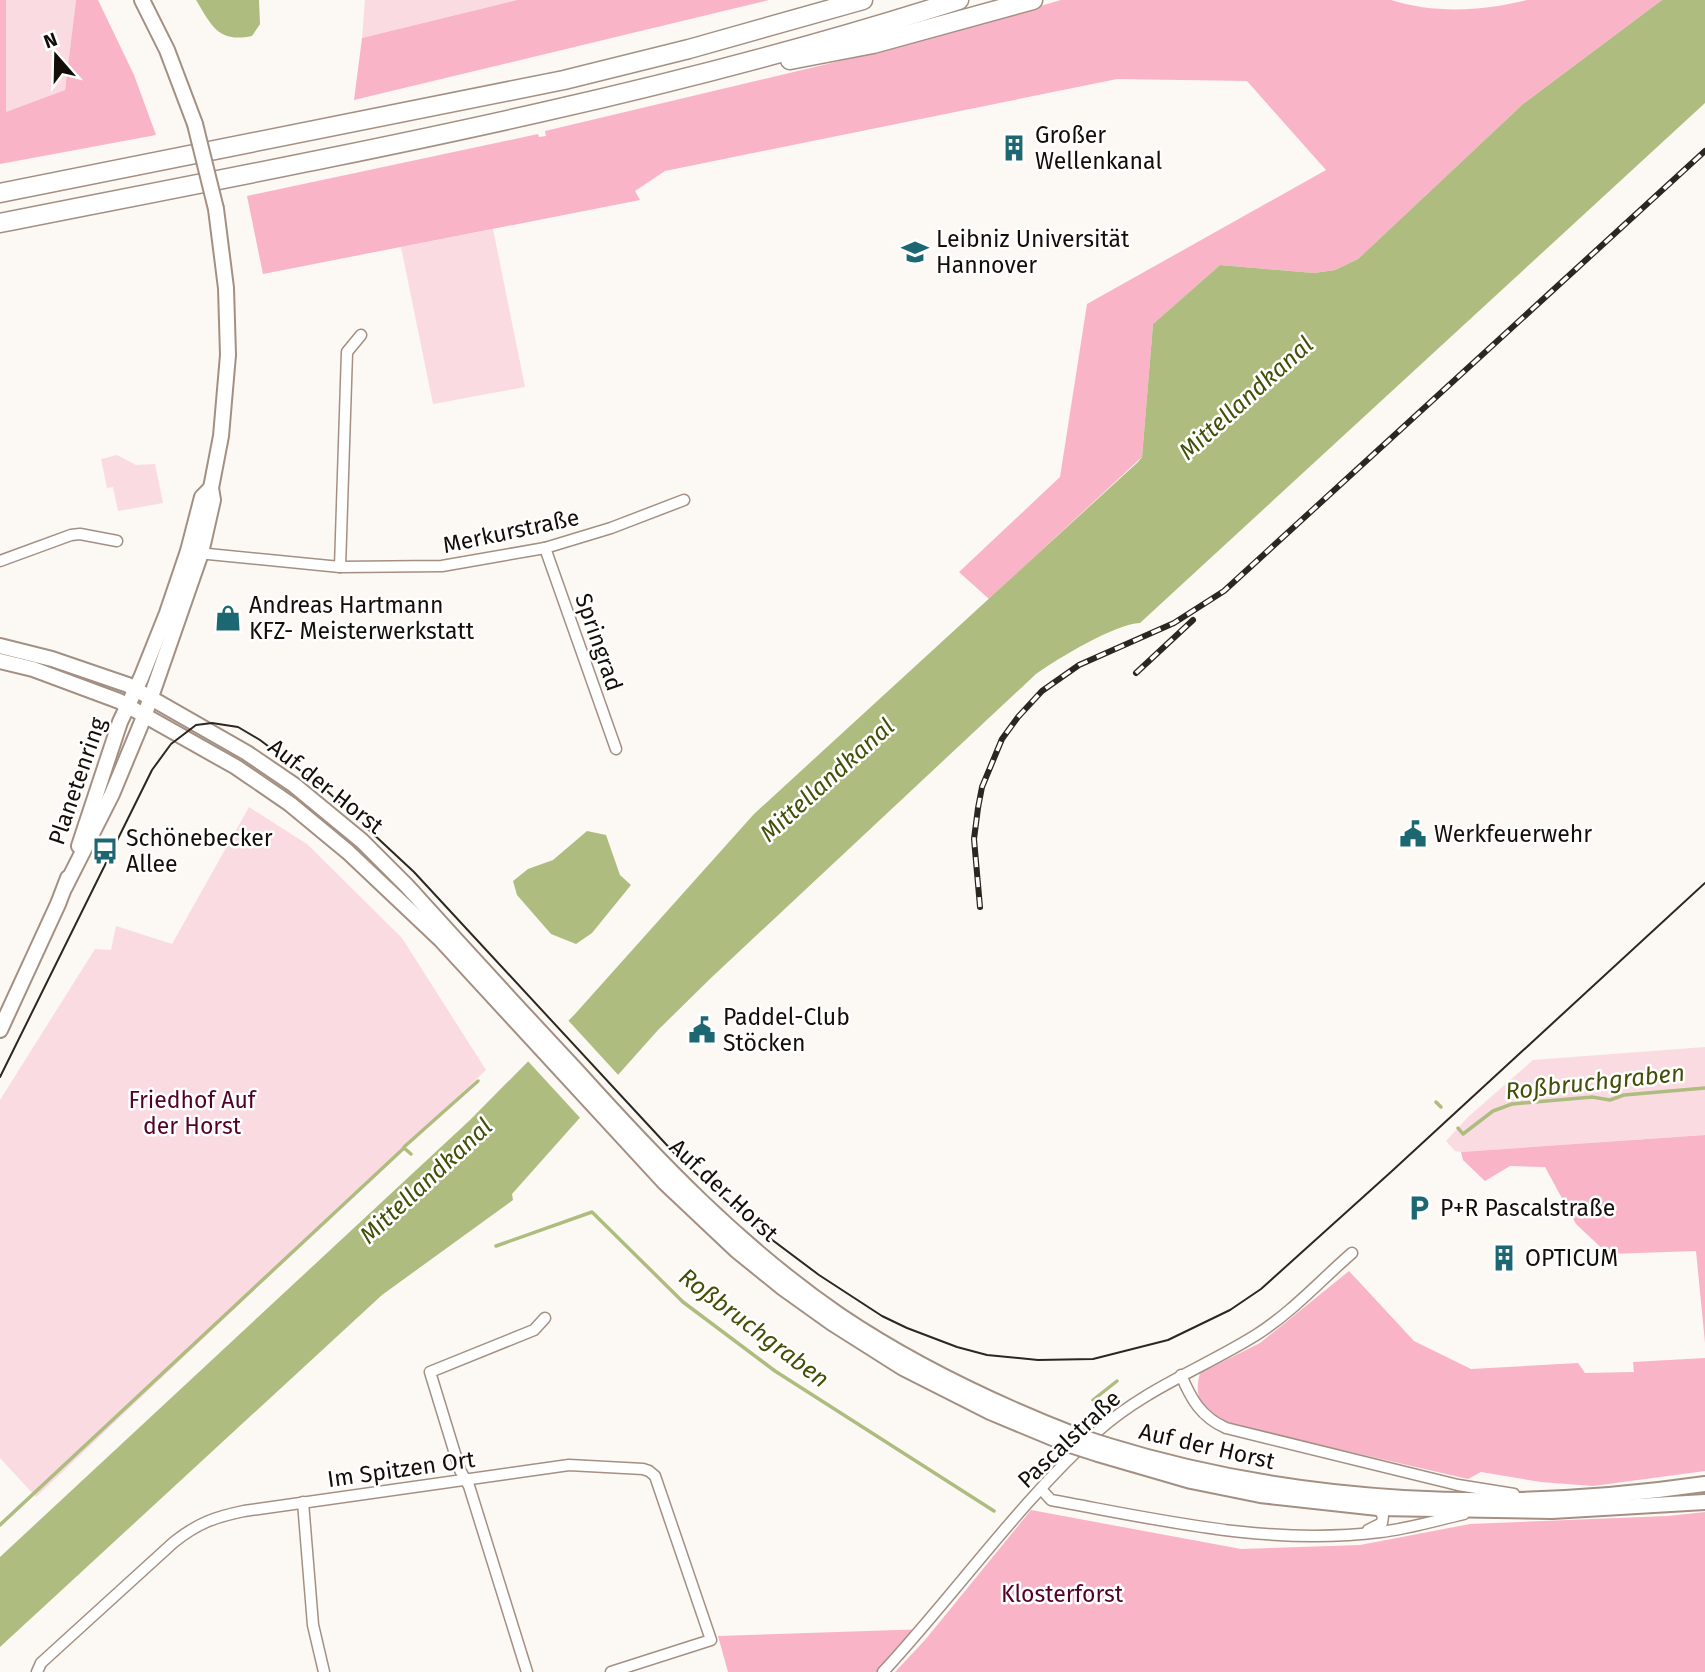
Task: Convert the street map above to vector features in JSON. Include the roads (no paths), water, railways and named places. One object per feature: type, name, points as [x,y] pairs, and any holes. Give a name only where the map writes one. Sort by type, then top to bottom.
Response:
[{"type":"highway","points":[[689,48],[818,0]]},
{"type":"highway","points":[[0,193],[501,93],[689,48],[863,0]]},
{"type":"highway","points":[[0,223],[438,136],[610,98],[959,0]]},
{"type":"highway","points":[[717,70],[808,57],[873,44],[1033,0]]},
{"type":"street","points":[[142,0],[167,50],[195,124],[216,209],[226,288],[228,355],[221,436],[211,488],[202,497],[194,552],[150,700]]},
{"type":"street","points":[[340,567],[348,352],[361,335]]},
{"type":"street","name":"Merkurstraße","points":[[194,552],[340,567],[442,566],[545,548],[611,528],[684,500]]},
{"type":"street","points":[[0,561],[71,534],[117,541]]},
{"type":"street","name":"Springrad","points":[[545,548],[616,750]]},
{"type":"street","points":[[135,690],[194,552]]},
{"type":"street","name":"Auf der Horst","points":[[0,646],[52,659],[128,685],[150,700],[247,753],[294,785],[362,841],[407,886],[603,1109],[709,1211],[791,1280],[839,1315],[933,1371],[1071,1439],[1191,1481],[1260,1495],[1378,1508],[1475,1511],[1604,1509],[1705,1502]]},
{"type":"street","name":"Auf der Horst","points":[[0,661],[33,669],[120,701],[236,767],[290,804],[348,852],[533,1032]]},
{"type":"street","name":"Planetenring","points":[[65,887],[117,730],[135,690]]},
{"type":"street","name":"Planetenring","points":[[0,1030],[65,887],[113,794],[150,700]]},
{"type":"street","name":"Pascalstraße","points":[[883,1672],[925,1627],[1021,1510],[1098,1431],[1156,1389],[1257,1335],[1352,1253]]},
{"type":"street","points":[[527,1672],[429,1372],[534,1330],[545,1318]]},
{"type":"street","name":"Auf der Horst","points":[[1181,1375],[1196,1406],[1207,1418],[1226,1428],[1458,1486],[1553,1499]]},
{"type":"street","name":"Auf der Horst","points":[[1102,1450],[1300,1489],[1381,1497],[1553,1499],[1705,1484]]},
{"type":"street","name":"Im Spitzen Ort","points":[[37,1672],[41,1663],[191,1529],[211,1519],[303,1502],[569,1465],[649,1471],[659,1482],[711,1640],[611,1672]]},
{"type":"street","name":"Auf der Horst","points":[[1041,1489],[1051,1500],[1219,1531],[1285,1537],[1381,1532],[1475,1511]]},
{"type":"street","points":[[303,1502],[313,1625],[324,1672]]},
{"type":"street","points":[[1357,1534],[1379,1526],[1383,1516],[1378,1508]]},
{"type":"water","points":[[196,0],[259,0],[260,24],[252,36],[240,38],[224,35],[212,25]]},
{"type":"water","name":"Mittellandkanal","points":[[1662,0],[1705,0],[1705,103],[1140,623],[1116,629],[1036,674],[658,1030],[512,1194],[513,1200],[382,1295],[0,1647],[0,1557],[470,1120],[575,1014],[754,814],[1138,462],[1142,457],[1153,324],[1220,265],[1314,273],[1335,270],[1358,259],[1523,104]]},
{"type":"water","points":[[587,831],[606,835],[620,875],[631,885],[592,933],[576,944],[551,934],[517,895],[513,881],[528,869],[553,860]]},
{"type":"waterway","points":[[404,1147],[478,1081]]},
{"type":"waterway","name":"Roßbruchgraben","points":[[1458,1128],[1463,1134],[1493,1111],[1512,1104],[1592,1097],[1610,1100],[1624,1095],[1705,1088]]},
{"type":"waterway","name":"Roßbruchgraben","points":[[1436,1102],[1441,1107]]},
{"type":"waterway","points":[[0,1525],[404,1148],[411,1154]]},
{"type":"waterway","name":"Roßbruchgraben","points":[[496,1246],[592,1212],[683,1302],[775,1371],[994,1511]]},
{"type":"waterway","name":"Roßbruchgraben","points":[[1093,1400],[1117,1381]]},
{"type":"tram line","points":[[0,1077],[152,770],[171,744],[196,725],[212,723],[238,727],[260,740],[326,790],[414,872],[676,1155],[759,1230],[819,1275],[882,1316],[957,1347],[987,1355],[1038,1360],[1093,1359],[1168,1340],[1230,1310],[1261,1289],[1705,883]]},
{"type":"railway","points":[[980,907],[974,839],[982,787],[1002,739],[1042,691],[1079,665],[1174,623],[1224,591],[1705,151]]},
{"type":"railway","points":[[1136,673],[1193,620]]},
{"type":"place","name":"Großer Wellenkanal","points":[[1014,148]]},
{"type":"place","name":"Leibniz Universität Hannover","points":[[915,252]]},
{"type":"place","name":"Andreas Hartmann KFZ- Meisterwerkstatt","points":[[228,618]]},
{"type":"place","name":"Werkfeuerwehr","points":[[1413,834]]},
{"type":"place","name":"Schönebecker Allee","points":[[105,851]]},
{"type":"place","name":"Paddel-Club Stöcken","points":[[702,1030]]},
{"type":"place","name":"P+R Pascalstraße","points":[[1419,1208]]},
{"type":"place","name":"OPTICUM","points":[[1504,1258]]},
{"type":"park label","name":"Friedhof Auf der Horst","points":[[192,1113]]},
{"type":"park label","name":"Klosterforst","points":[[1062,1594]]}]
